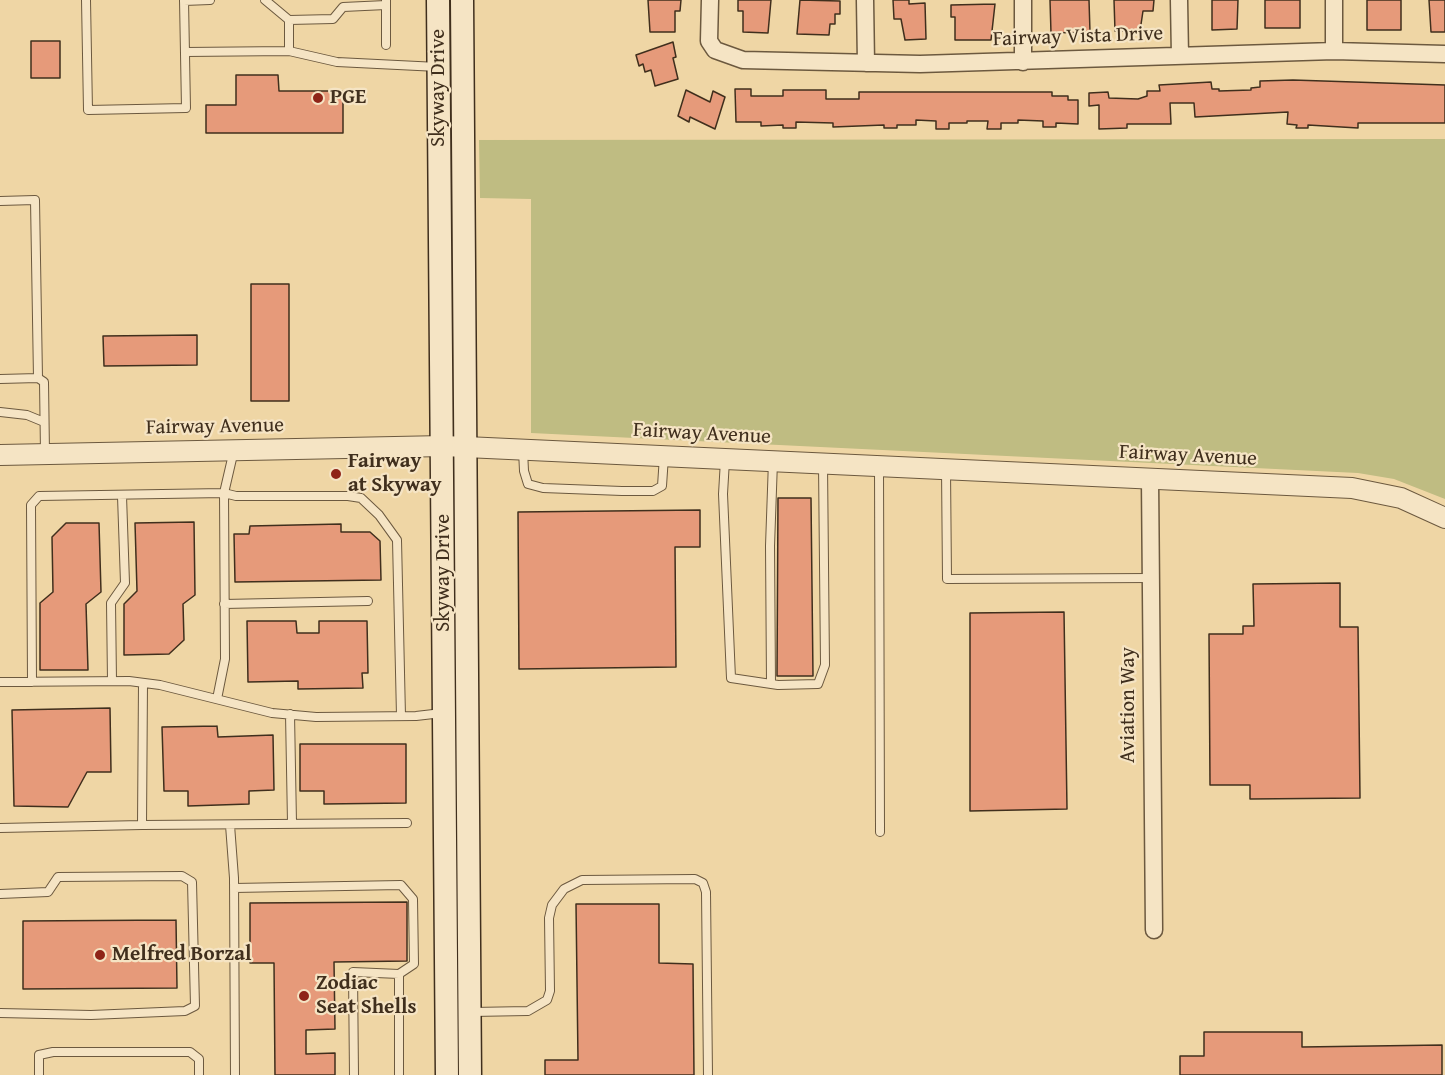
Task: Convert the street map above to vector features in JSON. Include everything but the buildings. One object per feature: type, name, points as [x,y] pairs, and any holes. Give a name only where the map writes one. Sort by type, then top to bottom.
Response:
[{"type":"main road","name":"Skyway Drive","points":[[438,0],[438,67],[454,447],[470,1075]]},
{"type":"main road","name":"Skyway Drive","points":[[447,1075],[445,713],[454,447],[462,0]]},
{"type":"street","name":"Fairway Vista Drive","points":[[710,0],[709,41],[715,50],[743,60],[866,63],[1023,62],[1334,51],[1445,54]]},
{"type":"street","points":[[865,0],[866,63]]},
{"type":"street","points":[[1023,0],[1023,62]]},
{"type":"street","points":[[1179,0],[1180,56]]},
{"type":"street","points":[[1334,0],[1334,51]]},
{"type":"street","name":"Fairway Avenue","points":[[0,455],[454,447],[664,456],[1352,488],[1401,498],[1445,518]]},
{"type":"street","name":"Aviation Way","points":[[1150,479],[1154,930]]},
{"type":"lane","points":[[86,0],[88,110],[186,108],[184,0],[210,0]]},
{"type":"lane","points":[[265,0],[289,20],[333,19],[342,7],[386,2],[386,45]]},
{"type":"lane","points":[[289,20],[289,51]]},
{"type":"lane","points":[[185,52],[289,51],[338,62],[438,67]]},
{"type":"lane","points":[[0,201],[35,201],[38,378]]},
{"type":"lane","points":[[0,379],[38,378],[44,382],[45,454]]},
{"type":"lane","points":[[0,412],[27,415],[44,422]]},
{"type":"lane","points":[[217,699],[225,659],[224,493],[234,450]]},
{"type":"lane","points":[[523,450],[524,471],[528,484],[543,488],[653,491],[662,486],[664,456]]},
{"type":"lane","points":[[725,459],[723,494],[731,678],[771,684],[819,684],[825,665],[823,464]]},
{"type":"lane","points":[[771,684],[772,461]]},
{"type":"lane","points":[[879,466],[880,832]]},
{"type":"lane","points":[[946,469],[947,579],[1151,578]]},
{"type":"lane","points":[[32,682],[31,505],[39,496],[224,493],[236,496],[348,496],[361,498],[380,515],[397,540],[401,716]]},
{"type":"lane","points":[[112,681],[111,603],[125,583],[122,496]]},
{"type":"lane","points":[[224,604],[368,601]]},
{"type":"lane","points":[[0,682],[143,683],[290,714],[316,717],[445,713]]},
{"type":"lane","points":[[142,825],[143,683]]},
{"type":"lane","points":[[290,714],[292,823]]},
{"type":"lane","points":[[0,828],[407,823]]},
{"type":"lane","points":[[230,825],[234,888],[235,1075]]},
{"type":"lane","points":[[0,894],[48,892],[58,877],[182,876],[192,882],[195,1006],[185,1011],[91,1015],[0,1013]]},
{"type":"lane","points":[[469,1012],[528,1011],[546,1000],[550,991],[549,918],[552,905],[564,889],[582,880],[695,879],[703,883],[706,892],[708,1075]]},
{"type":"lane","points":[[234,888],[401,885],[413,899],[414,964],[399,974],[353,972],[354,1075]]},
{"type":"lane","points":[[399,974],[399,1075]]},
{"type":"lane","points":[[39,1075],[39,1055],[53,1052],[190,1052],[199,1059],[199,1075]]},
{"type":"shaded area","points":[[1445,139],[1445,499],[1394,479],[1358,473],[531,433],[531,199],[480,198],[479,140]]},
{"type":"place","name":"PGE","points":[[318,98]]},
{"type":"place","name":"Fairway at Skyway","points":[[336,474]]},
{"type":"place","name":"Melfred Borzal","points":[[100,955]]},
{"type":"place","name":"Zodiac Seat Shells","points":[[304,996]]}]
